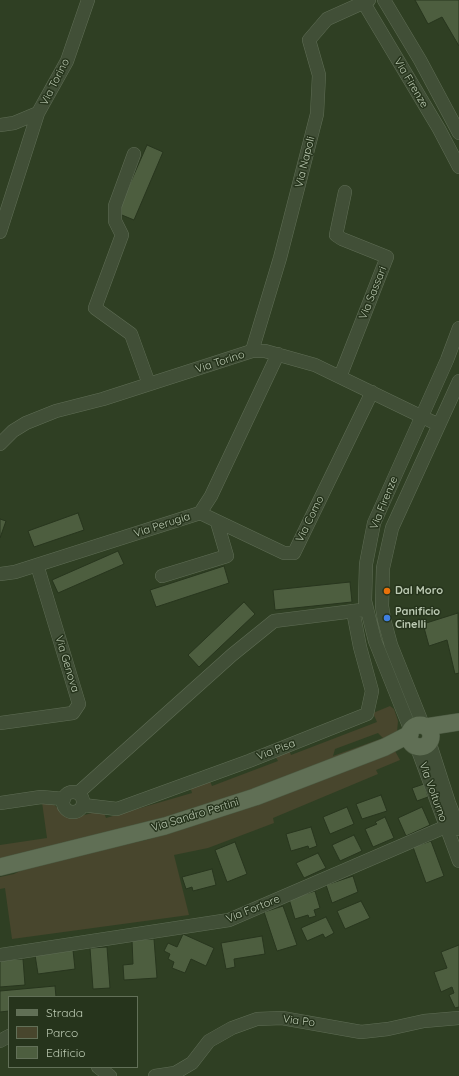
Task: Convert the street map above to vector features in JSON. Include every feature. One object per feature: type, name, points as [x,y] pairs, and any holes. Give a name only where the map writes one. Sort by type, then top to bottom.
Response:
[{"type":"main road","name":"Via Sandro Pertini","points":[[0,867],[166,826],[254,796],[385,747],[458,722]]},
{"type":"street","name":"Via Torino","points":[[0,232],[38,113],[67,60],[88,0]]},
{"type":"street","name":"Via Firenze","points":[[384,0],[420,60],[459,133]]},
{"type":"street","name":"Via Firenze","points":[[366,1],[458,162]]},
{"type":"street","name":"Via Napoli","points":[[252,351],[280,258],[316,114],[319,75],[309,40],[327,19],[366,1]]},
{"type":"street","points":[[0,125],[14,123],[38,113]]},
{"type":"street","points":[[134,154],[115,206],[115,221],[122,235],[95,308],[131,334],[149,384]]},
{"type":"street","name":"Via Sassari","points":[[340,377],[387,257],[342,239],[336,235],[345,192]]},
{"type":"street","name":"Via Firenze","points":[[420,736],[375,641],[366,601],[366,564],[374,523],[447,360],[459,328]]},
{"type":"street","name":"Via Torino","points":[[0,444],[13,431],[26,423],[56,410],[104,399],[252,351],[265,351],[315,365],[439,425]]},
{"type":"street","name":"Via Perugia","points":[[0,574],[15,572],[200,514],[211,496],[278,354]]},
{"type":"street","name":"Via Firenze","points":[[420,736],[384,620],[382,606],[383,568],[392,528],[459,381]]},
{"type":"street","name":"Via Como","points":[[200,514],[284,553],[294,553],[372,392]]},
{"type":"street","points":[[162,576],[227,556],[217,522]]},
{"type":"street","name":"Via Genova","points":[[0,723],[73,713],[79,704],[37,565]]},
{"type":"street","points":[[78,793],[232,655],[274,620],[368,610]]},
{"type":"street","name":"Via Pisa","points":[[83,805],[117,809],[249,761],[367,714],[372,690],[360,647],[353,611]]},
{"type":"street","name":"Via Volturno","points":[[420,736],[455,825],[459,860]]},
{"type":"street","points":[[71,792],[78,793],[83,798],[83,805],[76,812],[68,811],[64,806],[64,799],[71,792]]},
{"type":"street","points":[[0,803],[41,797],[64,799]]},
{"type":"street","name":"Via Fortore","points":[[0,955],[230,920],[455,825]]},
{"type":"street","name":"Via Po","points":[[159,1076],[175,1073],[192,1063],[210,1041],[232,1028],[257,1019],[282,1018],[361,1032],[388,1029],[424,1020],[459,1018]]},
{"type":"street","points":[[192,1063],[193,1076]]},
{"type":"street","points":[[99,1068],[110,1076]]},
{"type":"green space","points":[[390,706],[394,709],[398,721],[397,732],[399,735],[232,799],[0,862],[0,845],[47,838],[42,802],[54,805],[69,817],[77,817],[103,810],[106,818],[192,793],[190,786],[209,779],[212,786],[278,761],[274,754],[288,747],[291,755],[377,722],[373,713]],"holes":[[[378,733],[383,738],[333,756],[335,749]]]},
{"type":"green space","points":[[395,751],[400,760],[376,770],[378,774],[273,818],[274,823],[208,848],[174,855],[189,915],[12,939],[5,888],[0,889],[0,877],[14,874],[32,865],[146,840],[186,828]]},
{"type":"building","points":[[415,0],[459,0],[459,46],[442,17],[428,24]]},
{"type":"building","points":[[147,145],[163,152],[134,220],[117,213]]},
{"type":"building","points":[[78,513],[84,530],[34,547],[28,531]]},
{"type":"building","points":[[0,519],[6,521],[0,538]]},
{"type":"building","points":[[118,551],[124,564],[58,593],[52,580]]},
{"type":"building","points":[[224,566],[229,583],[156,607],[150,590]]},
{"type":"building","points":[[350,582],[352,602],[275,610],[273,590]]},
{"type":"building","points":[[244,602],[255,614],[199,667],[188,655]]},
{"type":"building","points":[[458,613],[459,673],[455,674],[447,640],[429,646],[423,624]]},
{"type":"building","points":[[424,784],[428,797],[417,801],[412,788]]},
{"type":"building","points":[[381,795],[387,811],[362,819],[356,804]]},
{"type":"building","points":[[347,807],[354,824],[330,834],[323,817]]},
{"type":"building","points":[[422,807],[430,825],[406,836],[398,818]]},
{"type":"building","points":[[385,817],[394,838],[373,847],[365,829],[377,824],[375,822]]},
{"type":"building","points":[[311,827],[317,846],[309,849],[308,846],[291,851],[286,834]]},
{"type":"building","points":[[354,835],[362,851],[340,861],[332,845]]},
{"type":"building","points":[[431,841],[444,876],[426,883],[413,847]]},
{"type":"building","points":[[235,842],[247,874],[227,882],[215,850]]},
{"type":"building","points":[[318,853],[326,868],[304,878],[296,863]]},
{"type":"building","points":[[212,869],[216,885],[193,891],[192,887],[186,889],[182,877]]},
{"type":"building","points":[[353,876],[358,892],[332,903],[326,885]]},
{"type":"building","points":[[315,891],[320,908],[314,910],[316,916],[309,918],[308,915],[295,919],[289,899]]},
{"type":"building","points":[[361,901],[370,918],[345,929],[337,911]]},
{"type":"building","points":[[283,906],[297,945],[277,951],[264,912]]},
{"type":"building","points":[[326,917],[334,933],[325,938],[323,934],[307,941],[301,928]]},
{"type":"building","points":[[183,934],[214,948],[206,966],[191,959],[185,973],[172,968],[174,962],[168,959],[170,954],[164,951],[168,943],[177,947]]},
{"type":"building","points":[[262,936],[265,954],[234,959],[235,967],[226,969],[221,943]]},
{"type":"building","points":[[154,939],[157,978],[124,980],[123,965],[133,964],[132,940]]},
{"type":"building","points":[[459,945],[459,1007],[455,1008],[449,995],[454,993],[452,987],[441,992],[434,972],[447,968],[441,952]]},
{"type":"building","points":[[107,947],[110,988],[93,989],[90,948]]},
{"type":"building","points":[[73,950],[75,969],[38,974],[35,955]]},
{"type":"building","points":[[23,959],[25,985],[0,987],[0,960]]},
{"type":"building","points":[[55,986],[56,996],[8,996],[8,1011],[0,1012],[0,991]]},
{"type":"place","name":"Dal Moro","points":[[387,591]]},
{"type":"place","name":"Panificio Cinelli","points":[[387,618]]}]
